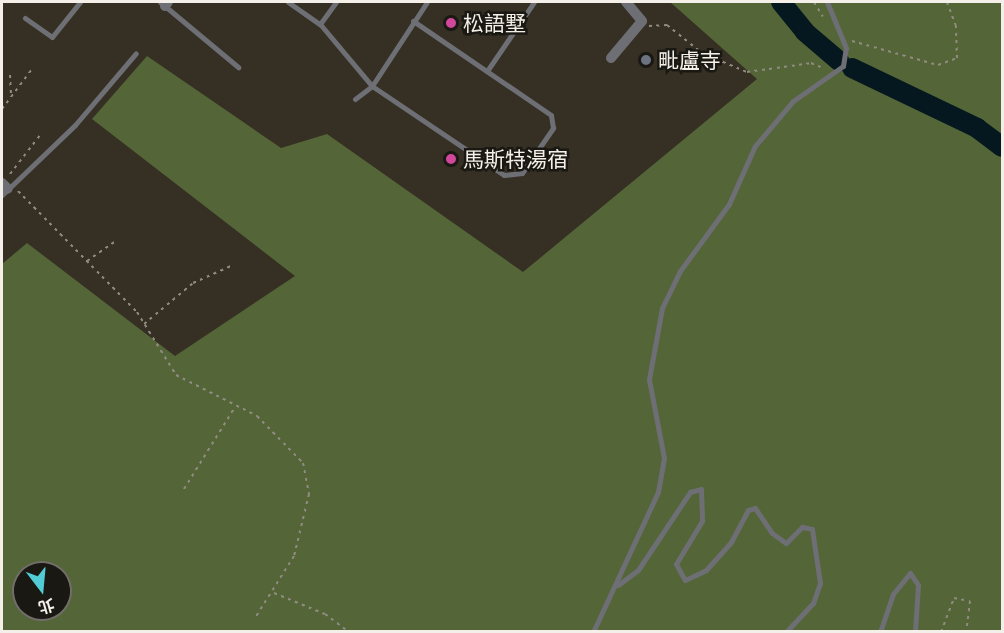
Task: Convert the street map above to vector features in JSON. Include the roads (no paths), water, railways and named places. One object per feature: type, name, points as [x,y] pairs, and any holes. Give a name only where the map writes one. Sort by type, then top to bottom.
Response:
[{"type":"street","points":[[611,58],[642,21],[626,2]]},
{"type":"lane","points":[[25,18],[52,37],[80,2]]},
{"type":"lane","points":[[288,2],[321,24],[372,86],[515,178],[553,128],[551,115],[413,21]]},
{"type":"lane","points":[[321,24],[336,2]]},
{"type":"lane","points":[[355,99],[372,86],[427,2]]},
{"type":"lane","points":[[487,71],[534,2]]},
{"type":"lane","points":[[593,632],[618,585],[627,553],[658,492],[664,458],[649,379],[663,308],[680,271],[729,204],[755,146],[794,101],[835,73],[847,56],[844,39],[827,2]]},
{"type":"lane","points":[[164,3],[238,68]]},
{"type":"lane","points":[[4,188],[75,125],[136,53]]},
{"type":"lane","points":[[618,585],[638,570],[690,492],[700,489],[702,521],[676,564],[685,580],[712,563],[748,510],[755,508],[772,533],[786,543],[802,527],[812,530],[820,583],[813,603],[786,632]]},
{"type":"lane","points":[[880,632],[893,594],[910,573],[918,585],[915,632]]},
{"type":"waterway","points":[[781,2],[805,32],[839,61]]},
{"type":"waterway","points":[[852,68],[977,128],[1002,147]]},
{"type":"place","name":"松語墅","points":[[451,23]]},
{"type":"place","name":"毗盧寺","points":[[646,60]]},
{"type":"place","name":"馬斯特湯宿","points":[[451,159]]}]
